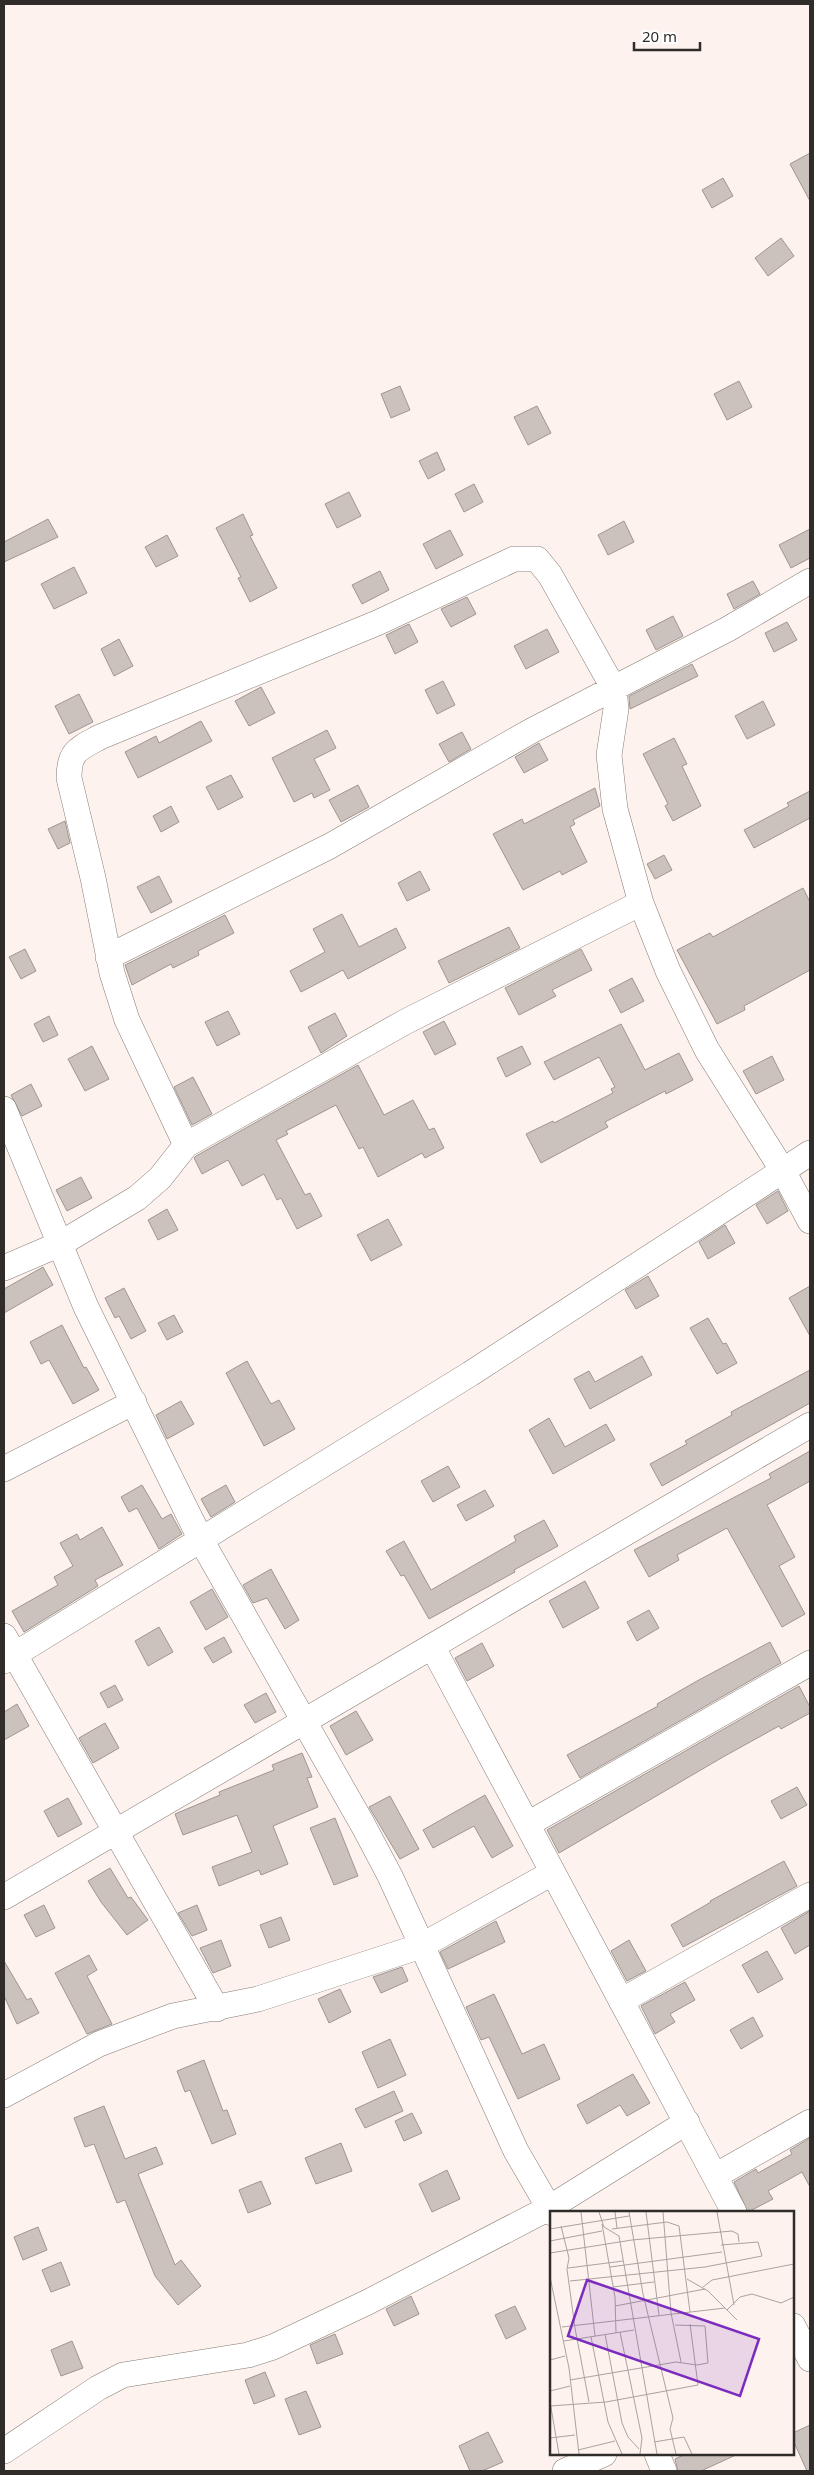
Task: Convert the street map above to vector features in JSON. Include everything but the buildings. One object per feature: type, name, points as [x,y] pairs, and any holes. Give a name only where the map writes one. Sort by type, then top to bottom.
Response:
[{"type":"street","points":[[186,1145],[127,1020],[108,957],[93,878],[68,778],[69,763],[74,752],[100,736],[378,623],[514,559],[537,559],[550,575],[614,689],[616,709],[609,755],[614,809],[641,903],[668,971],[707,1050],[783,1171],[810,1221]]},
{"type":"street","points":[[108,957],[330,846],[497,750],[728,630],[810,581]]},
{"type":"street","points":[[4,1268],[60,1244],[137,1198],[160,1178],[186,1145],[405,1022],[641,903]]},
{"type":"street","points":[[4,1109],[86,1307],[201,1540],[390,1876],[516,2151],[550,2210]]},
{"type":"street","points":[[217,2009],[116,1831],[7,1651],[201,1540],[470,1374],[810,1153]]},
{"type":"street","points":[[4,1469],[134,1402]]},
{"type":"street","points":[[4,1897],[810,1425]]},
{"type":"street","points":[[432,1646],[733,2211]]},
{"type":"street","points":[[528,1824],[810,1664]]},
{"type":"street","points":[[4,2095],[99,2044],[173,2016],[217,2009],[258,1999],[421,1946],[552,1873]]},
{"type":"street","points":[[620,2001],[810,1895]]},
{"type":"street","points":[[4,2451],[98,2388],[124,2375],[170,2366],[248,2355],[273,2347],[368,2302],[550,2210],[687,2122]]},
{"type":"street","points":[[715,2176],[810,2122]]},
{"type":"street","points":[[794,2328],[804,2352]]},
{"type":"street","points":[[565,2471],[602,2455]]},
{"type":"street","points":[[657,2455],[664,2471]]}]
